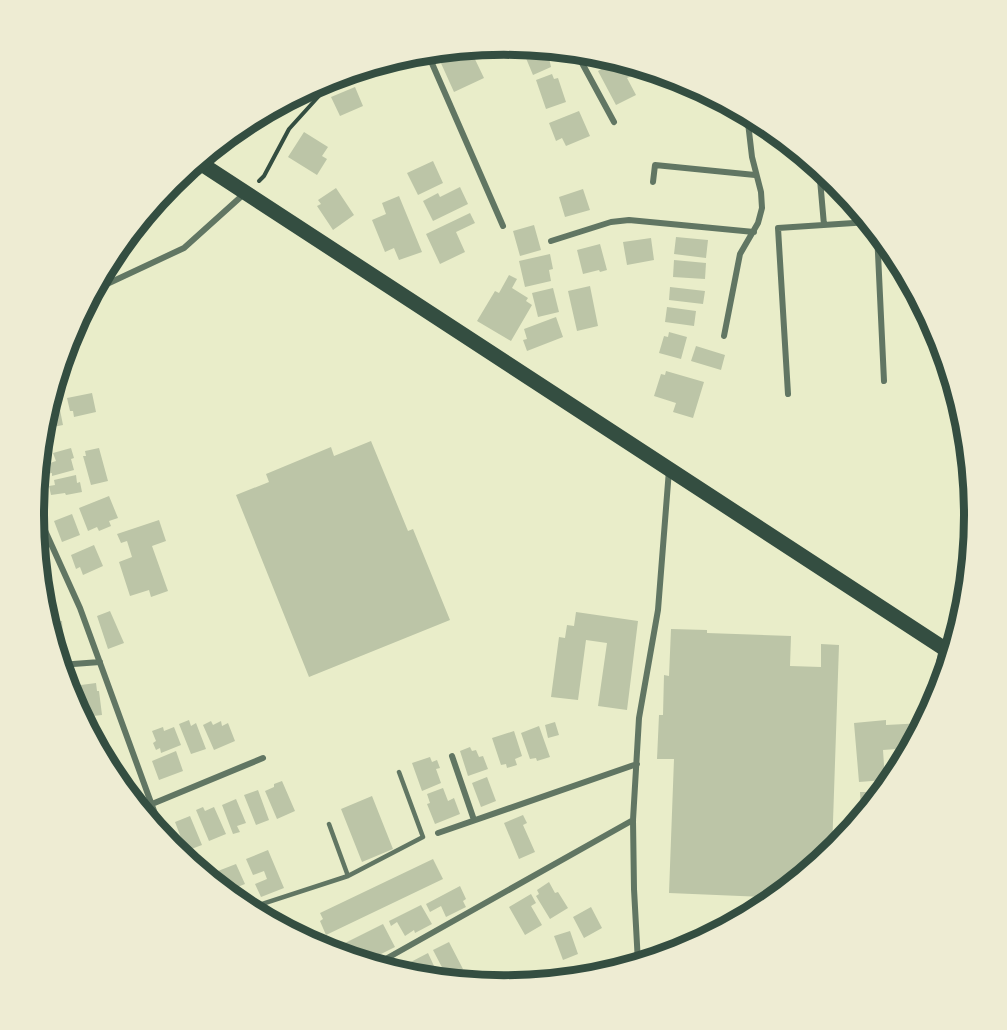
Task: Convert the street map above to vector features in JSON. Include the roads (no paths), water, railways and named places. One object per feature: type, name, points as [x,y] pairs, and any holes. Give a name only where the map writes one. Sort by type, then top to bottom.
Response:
[{"type":"highway","points":[[204,166],[944,648]]},
{"type":"street","points":[[431,61],[502,226]]},
{"type":"street","points":[[581,62],[614,122]]},
{"type":"street","points":[[724,336],[740,254],[759,223],[762,208],[749,126]]},
{"type":"street","points":[[653,182],[655,165],[755,175]]},
{"type":"street","points":[[820,182],[824,225]]},
{"type":"street","points":[[105,285],[184,248],[245,194]]},
{"type":"street","points":[[551,241],[611,222],[629,220],[754,232]]},
{"type":"street","points":[[788,394],[778,228],[858,223]]},
{"type":"street","points":[[878,248],[884,381]]},
{"type":"street","points":[[638,955],[633,820],[639,718],[658,610],[669,469]]},
{"type":"street","points":[[44,528],[80,608],[156,816]]},
{"type":"street","points":[[69,664],[100,662]]},
{"type":"street","points":[[452,756],[474,820]]},
{"type":"street","points":[[152,804],[263,758]]},
{"type":"street","points":[[438,833],[637,764]]},
{"type":"street","points":[[385,959],[633,820]]},
{"type":"lane","points":[[260,905],[348,876],[423,837],[399,772]]},
{"type":"lane","points":[[330,824],[348,876]]}]
